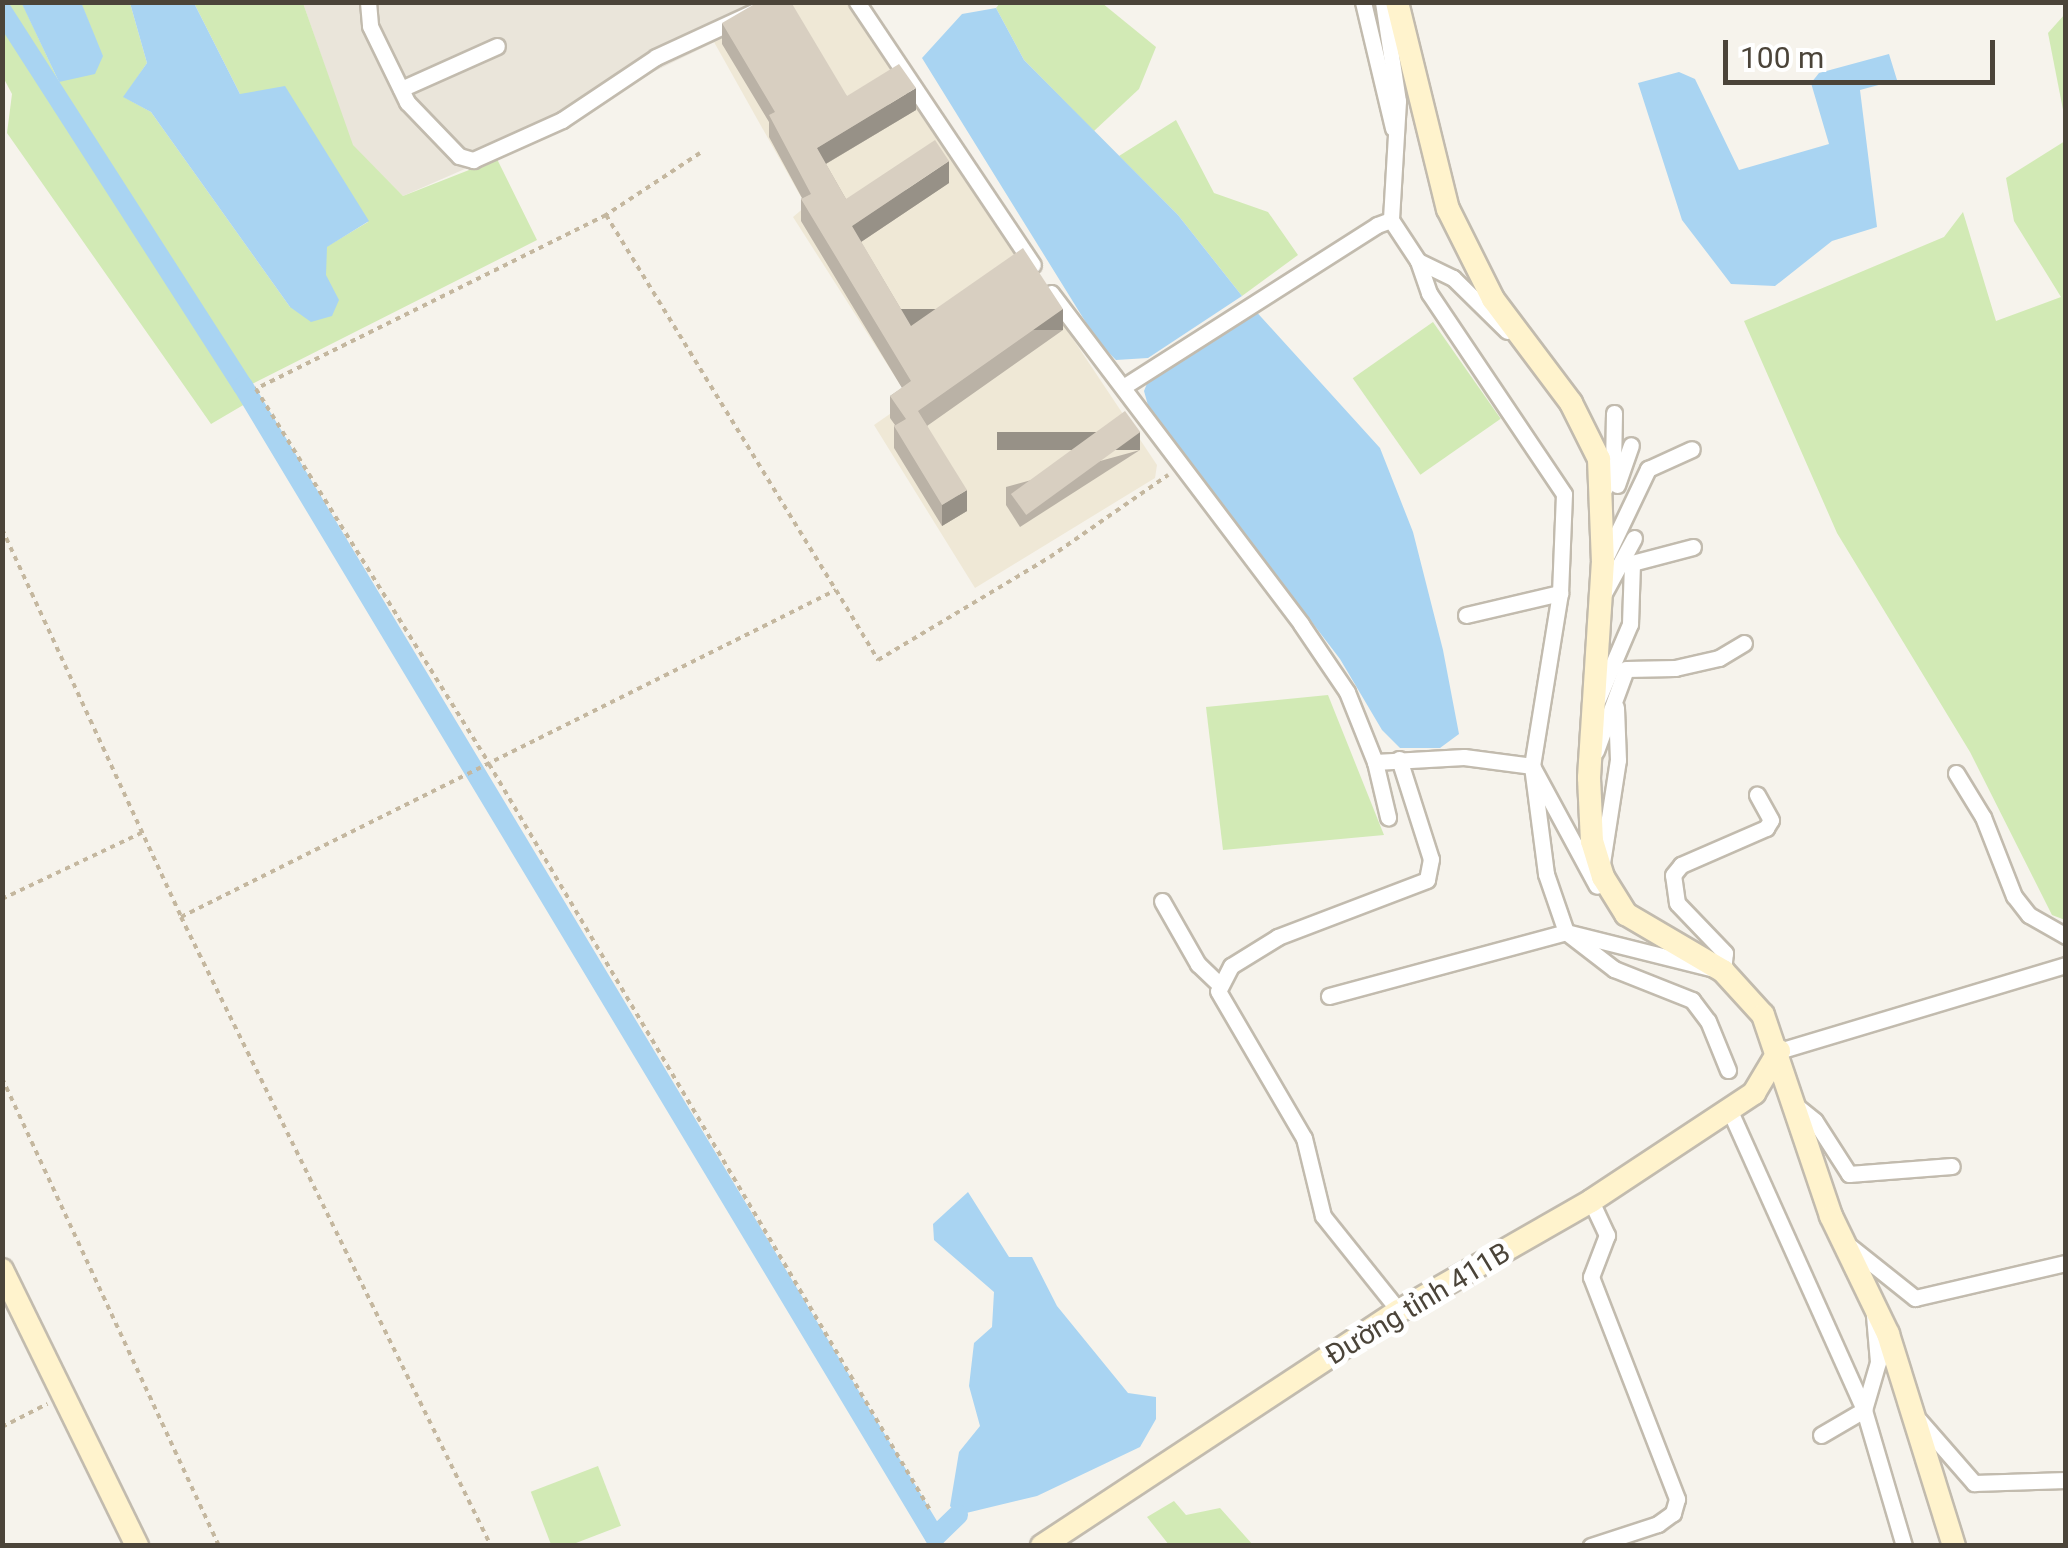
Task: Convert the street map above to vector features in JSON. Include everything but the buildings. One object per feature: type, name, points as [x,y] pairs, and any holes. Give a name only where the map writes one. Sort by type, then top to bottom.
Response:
[{"type":"main road","points":[[1397,2],[1448,208],[1493,299],[1594,440],[1602,506],[1603,561],[1590,768],[1592,842],[1600,867],[1615,901],[1746,989],[1779,1051],[1792,1102],[1844,1242],[1872,1296],[1954,1546]]},
{"type":"main road","name":"Đường tỉnh 411B","points":[[1042,1546],[1399,1311],[1591,1201],[1728,1109],[1769,1077],[1779,1051]]},
{"type":"main road","points":[[2,1270],[138,1546]]},
{"type":"street","points":[[368,2],[370,26],[419,120],[458,156],[476,160],[562,120],[656,57],[775,2]]},
{"type":"street","points":[[736,2],[745,18]]},
{"type":"street","points":[[858,2],[1060,305],[1335,674],[1375,762],[1388,817]]},
{"type":"street","points":[[1364,2],[1393,128]]},
{"type":"street","points":[[1383,2],[1398,101],[1393,128],[1392,220],[1418,261],[1429,293],[1564,494],[1560,592],[1532,766],[1546,874],[1566,932],[1614,970],[1692,1000],[1708,1020],[1728,1070]]},
{"type":"street","points":[[401,89],[497,46]]},
{"type":"street","points":[[1123,387],[1326,252],[1392,220]]},
{"type":"street","points":[[1418,261],[1453,278],[1532,353]]},
{"type":"street","points":[[1602,506],[1613,466],[1614,414]]},
{"type":"street","points":[[1602,506],[1632,445]]},
{"type":"street","points":[[1603,561],[1648,468],[1692,449]]},
{"type":"street","points":[[1600,601],[1634,538]]},
{"type":"street","points":[[1593,712],[1630,624],[1632,564],[1694,547]]},
{"type":"street","points":[[1466,614],[1560,592]]},
{"type":"street","points":[[1590,768],[1626,669],[1674,668],[1720,658],[1744,642]]},
{"type":"street","points":[[1600,867],[1618,760],[1616,695]]},
{"type":"street","points":[[1375,762],[1464,757],[1532,766]]},
{"type":"street","points":[[1218,983],[1231,966],[1314,919],[1427,880],[1431,859],[1399,759]]},
{"type":"street","points":[[1532,766],[1599,889],[1615,901]]},
{"type":"street","points":[[1956,773],[1984,817],[2014,896],[2029,915],[2066,936]]},
{"type":"street","points":[[1329,996],[1566,932],[1724,971],[1724,952],[1677,903],[1672,878],[1681,864],[1769,826],[1757,795]]},
{"type":"street","points":[[1162,901],[1198,964],[1218,983],[1225,1007],[1304,1138],[1323,1216],[1399,1311]]},
{"type":"street","points":[[1779,1051],[2066,965]]},
{"type":"street","points":[[1792,1102],[1815,1121],[1849,1174],[1952,1166]]},
{"type":"street","points":[[1728,1109],[1864,1410],[1904,1546]]},
{"type":"street","points":[[1591,1201],[1608,1235],[1591,1277],[1677,1499],[1673,1513],[1658,1524],[1592,1546]]},
{"type":"street","points":[[1844,1242],[1914,1298],[2066,1264]]},
{"type":"street","points":[[1821,1435],[1864,1410],[1878,1362],[1872,1296]]},
{"type":"street","points":[[1912,1411],[1974,1483],[2065,1478]]},
{"type":"path","points":[[700,154],[606,215],[256,389],[489,764],[930,1510]]},
{"type":"path","points":[[606,215],[878,660],[1050,557],[1180,467]]},
{"type":"path","points":[[2,529],[146,830],[180,917],[491,1546]]},
{"type":"path","points":[[180,917],[836,590]]},
{"type":"path","points":[[2,900],[146,830]]},
{"type":"path","points":[[2,1078],[220,1546]]},
{"type":"path","points":[[2,1427],[64,1396]]},
{"type":"shaded area","points":[[303,3],[795,3],[655,71],[559,128],[403,196],[352,145]]},
{"type":"shaded area","points":[[795,3],[849,3],[1157,465],[1155,478],[975,588],[874,425],[910,400],[793,217],[806,206],[714,42]]},
{"type":"green space","points":[[2,3],[22,3],[59,82],[102,56],[81,3],[130,3],[147,63],[124,97],[151,112],[290,307],[326,275],[326,247],[368,222],[240,94],[194,3],[303,3],[353,145],[403,196],[497,159],[537,240],[238,391],[245,404],[211,424],[7,133],[12,94],[3,77]]},
{"type":"green space","points":[[1000,3],[1102,3],[1156,47],[1139,89],[1094,131],[1024,60],[996,8]]},
{"type":"green space","points":[[2066,15],[2065,120],[2048,33]]},
{"type":"green space","points":[[1176,120],[1214,193],[1268,212],[1298,255],[1242,296],[1178,215],[1119,156]]},
{"type":"green space","points":[[2065,141],[2065,920],[2052,915],[1970,752],[1837,533],[1744,321],[1944,237],[1963,212],[1996,321],[2061,297],[2014,221],[2006,178]]},
{"type":"green space","points":[[1433,322],[1501,419],[1420,475],[1353,378]]},
{"type":"green space","points":[[1328,695],[1384,835],[1223,850],[1206,707]]},
{"type":"green space","points":[[598,1466],[621,1526],[568,1546],[552,1546],[531,1492]]},
{"type":"green space","points":[[1174,1501],[1186,1515],[1220,1508],[1253,1545],[1169,1545],[1147,1517]]},
{"type":"water","points":[[81,2],[103,56],[95,74],[59,82],[22,4]]},
{"type":"water","points":[[130,3],[194,3],[240,94],[285,86],[369,221],[327,247],[326,275],[339,300],[332,316],[311,322],[290,307],[151,112],[123,97],[147,63]]},
{"type":"water","points":[[996,8],[1024,60],[1178,215],[1242,296],[1148,358],[1116,360],[1098,342],[922,58],[962,14]]},
{"type":"water","points":[[1889,54],[1897,80],[1860,90],[1877,227],[1832,241],[1775,286],[1731,284],[1682,220],[1638,83],[1679,72],[1695,79],[1739,170],[1829,144],[1811,83],[1819,73]]},
{"type":"water","points":[[1252,307],[1380,448],[1413,532],[1443,650],[1459,734],[1440,748],[1400,748],[1382,730],[1340,659],[1149,409],[1144,391],[1150,376]]},
{"type":"water","points":[[968,1192],[1009,1257],[1032,1257],[1057,1306],[1128,1393],[1156,1397],[1156,1419],[1140,1447],[1037,1496],[958,1515],[950,1506],[959,1452],[980,1426],[969,1386],[974,1343],[992,1327],[994,1292],[934,1240],[933,1224]]},
{"type":"waterway","points":[[2,11],[243,386],[935,1537],[958,1515]]}]
